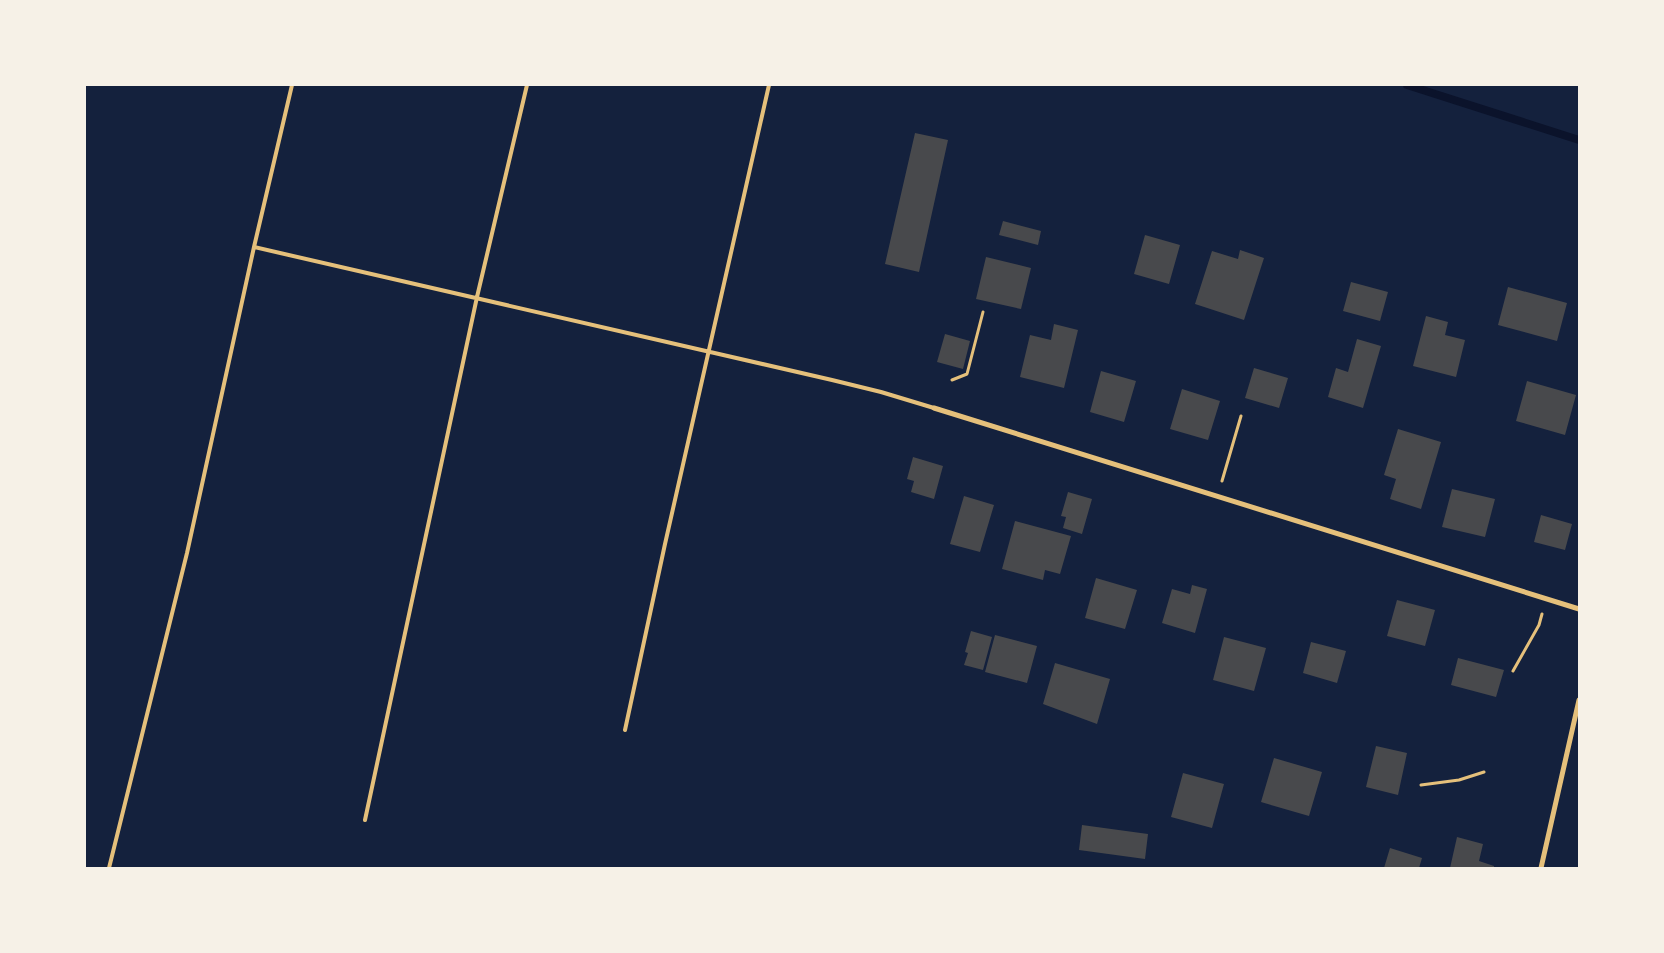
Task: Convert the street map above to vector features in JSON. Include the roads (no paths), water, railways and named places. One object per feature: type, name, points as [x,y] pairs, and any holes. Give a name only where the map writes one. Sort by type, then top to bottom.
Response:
[{"type":"street","points":[[934,408],[1579,609]]},
{"type":"street","points":[[1541,868],[1579,700]]},
{"type":"lane","points":[[109,868],[187,553],[254,247],[292,85]]},
{"type":"lane","points":[[366,820],[477,297],[527,85]]},
{"type":"lane","points":[[625,730],[708,351],[769,85]]},
{"type":"lane","points":[[254,247],[861,387],[934,408]]},
{"type":"waterway","points":[[1407,85],[1579,140]]}]
